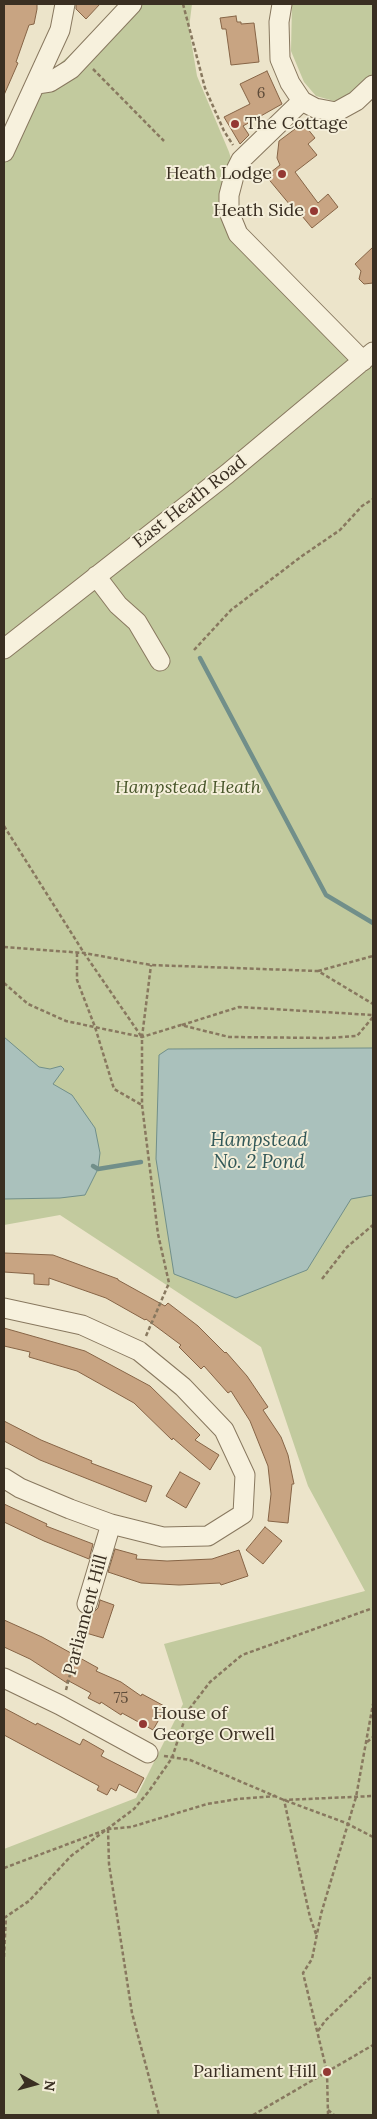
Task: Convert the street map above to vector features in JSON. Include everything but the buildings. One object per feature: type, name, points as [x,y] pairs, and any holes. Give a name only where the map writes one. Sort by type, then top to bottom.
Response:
[{"type":"street","points":[[4,152],[37,84],[60,30],[65,4]]},
{"type":"street","points":[[37,84],[50,82],[71,69],[132,4]]},
{"type":"street","points":[[282,4],[279,22],[280,59],[290,83],[302,101],[315,108],[336,112],[356,101],[373,85]]},
{"type":"street","points":[[302,101],[241,160],[235,172],[229,195],[230,212],[238,234],[368,356]]},
{"type":"street","name":"East Heath Road","points":[[4,649],[227,474],[368,356]]},
{"type":"street","points":[[96,576],[118,605],[137,622],[160,661]]},
{"type":"street","points":[[4,1308],[82,1325],[139,1351],[183,1387],[224,1430],[244,1475],[243,1514],[208,1536],[163,1537],[111,1524],[70,1509],[20,1488],[4,1478]]},
{"type":"street","name":"Parliament Hill","points":[[87,1604],[111,1524]]},
{"type":"street","points":[[4,1678],[60,1705],[148,1753]]},
{"type":"path","points":[[183,4],[205,88],[224,131],[241,160]]},
{"type":"path","points":[[81,58],[164,142]]},
{"type":"path","points":[[194,650],[231,610],[302,556],[340,530],[362,506],[373,499]]},
{"type":"path","points":[[4,826],[84,953],[142,1037]]},
{"type":"path","points":[[4,947],[84,953],[151,965],[318,971],[373,956]]},
{"type":"path","points":[[76,953],[77,980],[95,1027],[114,1089],[142,1106]]},
{"type":"path","points":[[139,1351],[169,1283],[158,1234],[142,1106],[142,1037],[151,965]]},
{"type":"path","points":[[318,971],[373,1004]]},
{"type":"path","points":[[4,983],[28,1004],[66,1021],[142,1037],[240,1007],[373,1016]]},
{"type":"path","points":[[181,1025],[228,1037],[327,1038],[358,1036],[373,1016]]},
{"type":"path","points":[[322,1279],[347,1246],[373,1225]]},
{"type":"path","name":"Parliament Hill","points":[[60,1705],[77,1654],[87,1604]]},
{"type":"path","points":[[4,1957],[5,1917],[28,1901],[71,1856],[134,1809],[172,1758],[188,1712],[210,1682],[242,1655],[373,1608]]},
{"type":"path","points":[[328,2115],[326,2072],[303,1973],[312,1959],[320,1914],[346,1822],[356,1797],[373,1704]]},
{"type":"path","points":[[366,1742],[373,1736]]},
{"type":"path","points":[[148,1753],[190,1760],[284,1800],[346,1822],[373,1837]]},
{"type":"path","points":[[4,1868],[108,1829],[131,1827],[207,1804],[276,1796]]},
{"type":"path","points":[[284,1800],[373,1796]]},
{"type":"path","points":[[284,1800],[310,1917],[317,1935]]},
{"type":"path","points":[[108,1829],[109,1864],[132,2013],[158,2115]]},
{"type":"path","points":[[318,2031],[349,1997],[373,1975]]},
{"type":"path","points":[[253,2115],[373,2045]]},
{"type":"path","points":[[328,2110],[334,2115]]},
{"type":"green space","name":"Hampstead Heath","points":[[127,4],[192,4],[189,28],[197,76],[229,152],[235,172],[229,212],[363,361],[373,352],[373,2115],[4,2115],[4,1849],[136,1798],[183,1704],[164,1644],[365,1591],[308,1486],[261,1347],[60,1215],[4,1225],[4,152],[37,84]]},
{"type":"green space","points":[[292,4],[373,4],[373,76],[356,93],[334,101],[316,96],[304,82],[291,51]]},
{"type":"water","points":[[4,1037],[39,1067],[50,1069],[61,1066],[64,1069],[53,1084],[72,1095],[95,1128],[100,1153],[98,1169],[85,1195],[60,1198],[4,1199]]},
{"type":"water","name":"Hampstead No. 2 Pond","points":[[373,1048],[373,1195],[351,1199],[307,1270],[236,1298],[174,1274],[156,1159],[159,1055],[168,1049]]},
{"type":"waterway","points":[[200,658],[326,895],[373,923]]},
{"type":"waterway","points":[[93,1166],[98,1169],[141,1162]]},
{"type":"place","name":"The Cottage","points":[[235,124]]},
{"type":"place","name":"Heath Lodge","points":[[282,174]]},
{"type":"place","name":"Heath Side","points":[[314,211]]},
{"type":"place","name":"House of George Orwell","points":[[143,1724]]},
{"type":"place","name":"Parliament Hill","points":[[327,2072]]}]
